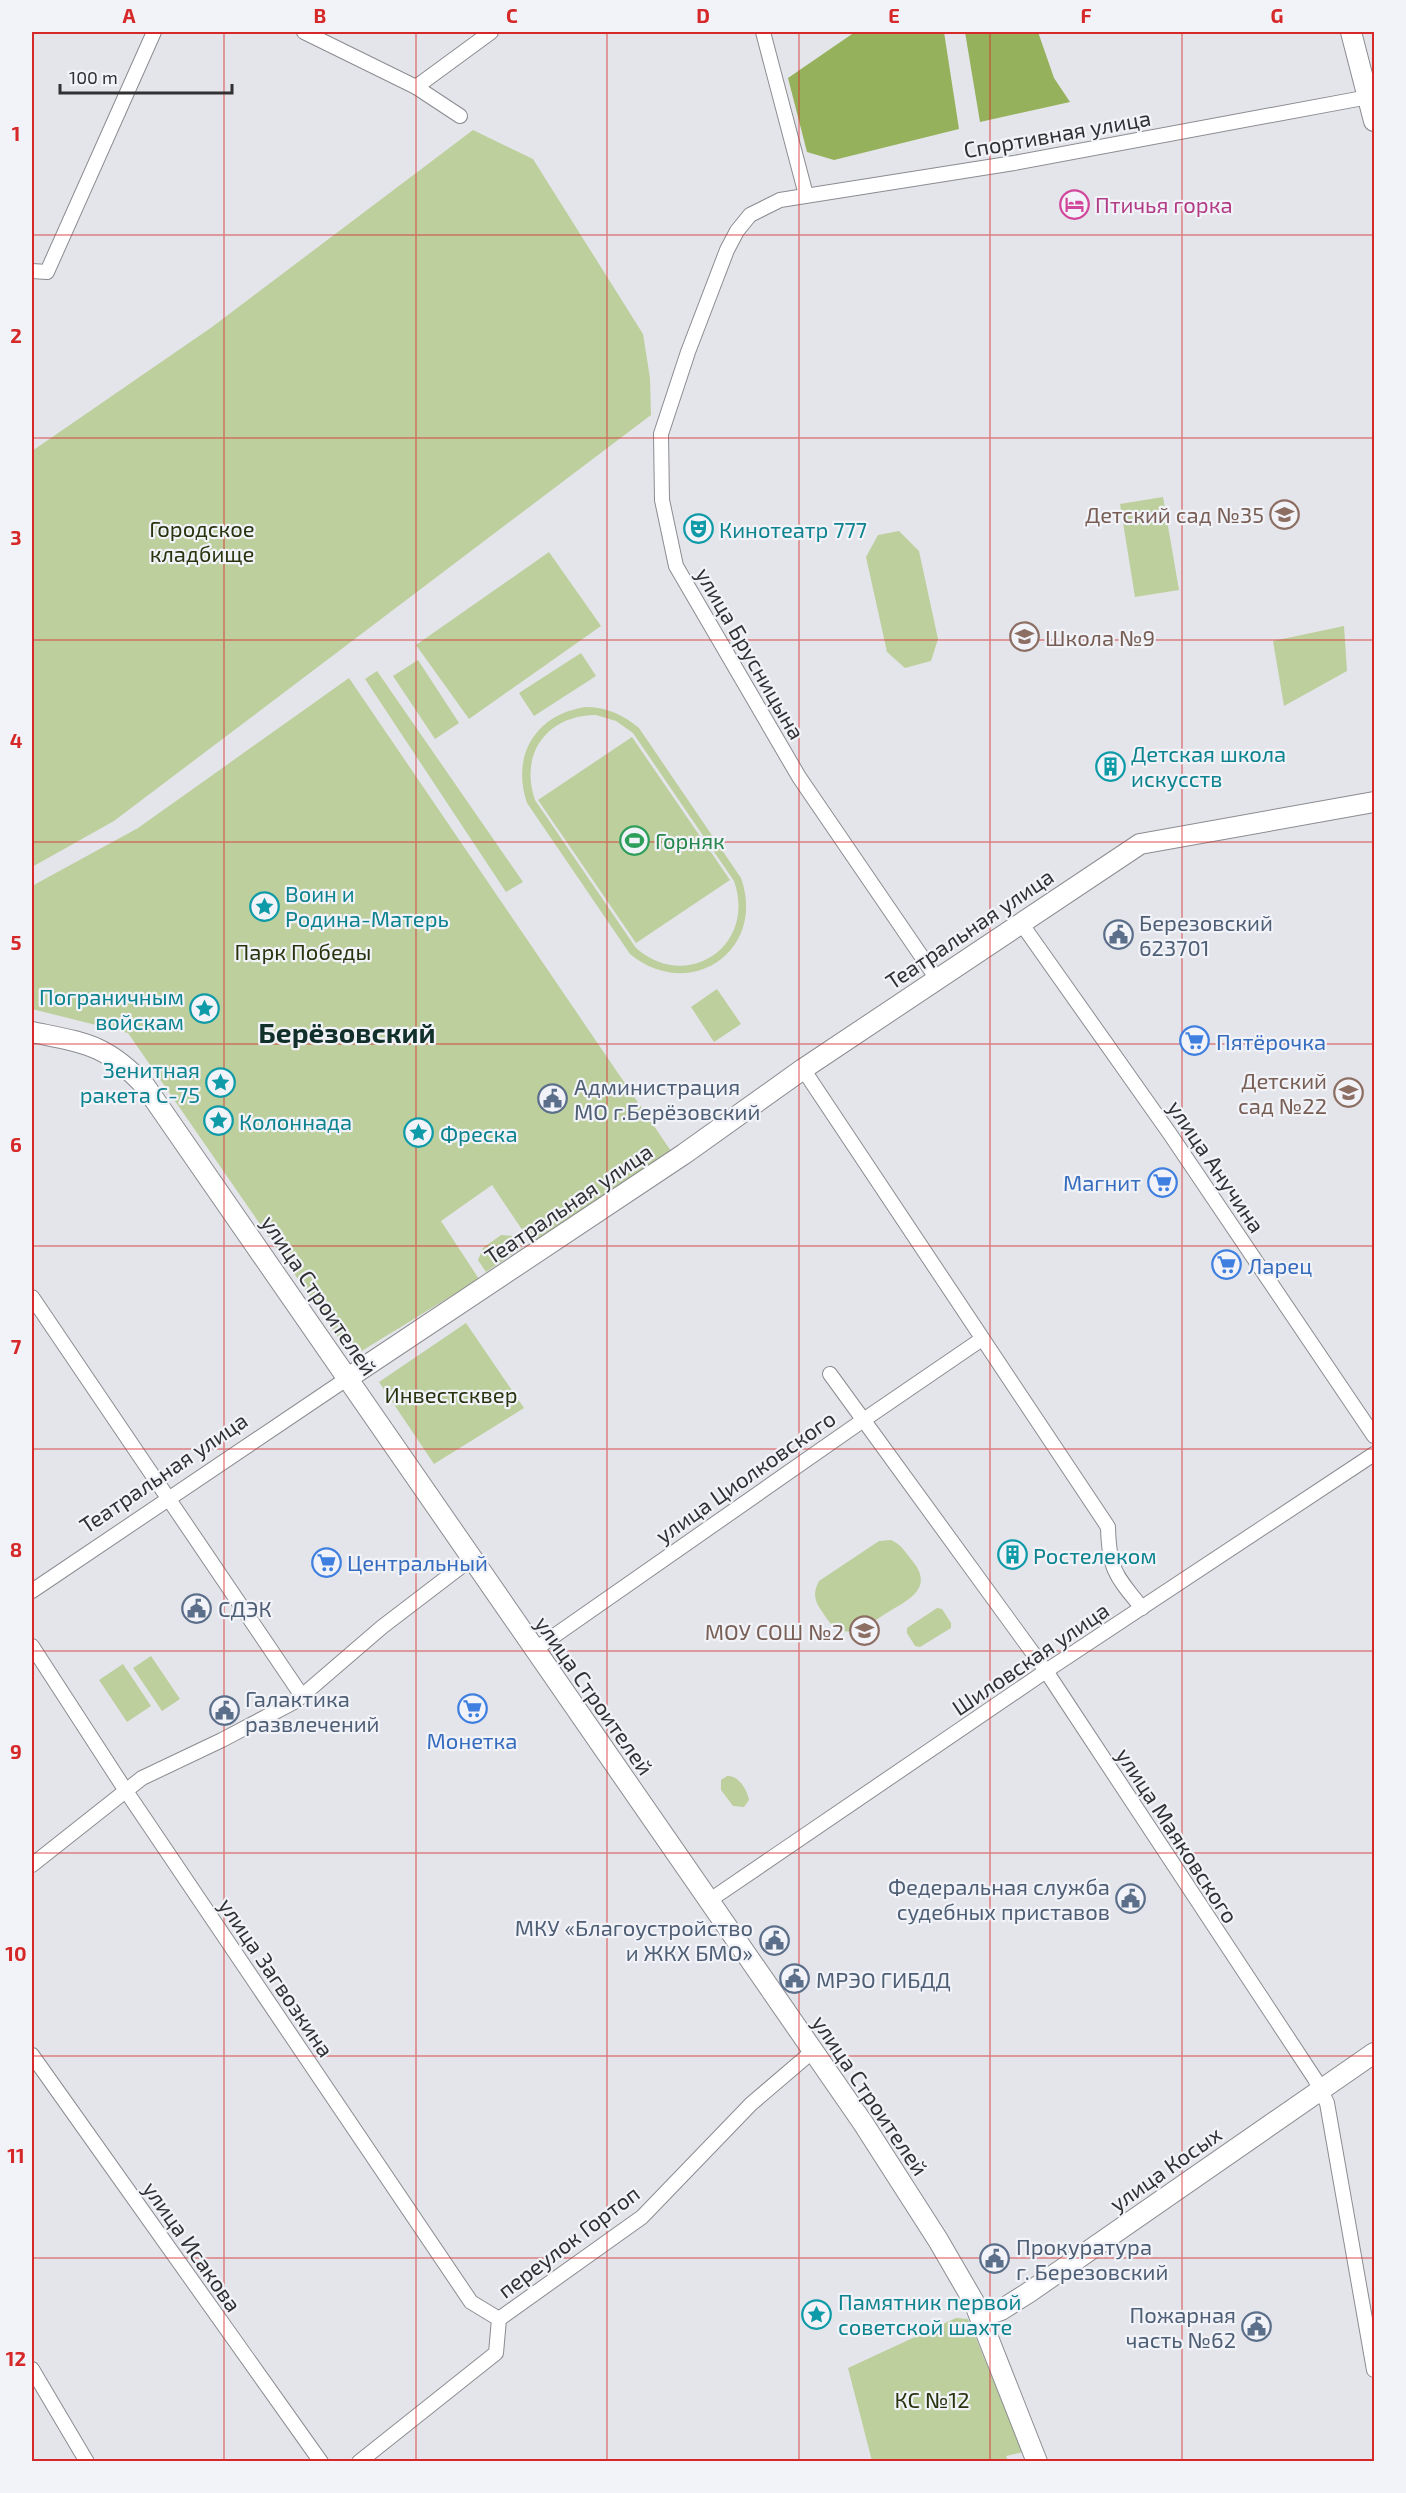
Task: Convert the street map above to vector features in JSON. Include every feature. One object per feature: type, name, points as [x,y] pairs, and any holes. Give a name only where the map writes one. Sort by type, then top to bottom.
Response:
[{"type":"main road","points":[[1351,32],[1371,97],[1374,121]]},
{"type":"main road","name":"Театральная улица","points":[[348,1378],[692,1149],[803,1069],[1140,844],[1374,802]]},
{"type":"main road","name":"улица Строителей","points":[[32,1032],[85,1043],[100,1049],[122,1063],[145,1086],[534,1650],[710,1900],[932,2231],[974,2302],[1037,2462]]},
{"type":"main road","name":"улица Косых","points":[[980,2317],[1001,2310],[1019,2299],[1374,2053]]},
{"type":"street","points":[[32,271],[47,272],[154,32]]},
{"type":"street","points":[[304,32],[416,87],[460,116]]},
{"type":"street","points":[[416,87],[491,32]]},
{"type":"street","points":[[763,32],[806,195]]},
{"type":"street","name":"Спортивная улица","points":[[750,215],[780,200],[806,195],[1014,163],[1371,97]]},
{"type":"street","name":"улица Брусницына","points":[[750,215],[737,231],[727,250],[688,352],[661,434],[662,500],[676,566],[799,777],[937,979]]},
{"type":"street","name":"улица Анучина","points":[[1021,922],[1170,1134],[1374,1436]]},
{"type":"street","points":[[803,1069],[1108,1527],[1108,1552],[1115,1574],[1142,1608]]},
{"type":"street","points":[[32,1297],[302,1696]]},
{"type":"street","name":"улица Циолковского","points":[[534,1650],[862,1420],[982,1339]]},
{"type":"street","name":"улица Маяковского","points":[[830,1374],[1046,1671],[1321,2090],[1328,2110],[1374,2370]]},
{"type":"street","name":"Театральная улица","points":[[32,1591],[348,1378]]},
{"type":"street","name":"Шиловская улица","points":[[710,1900],[1046,1671],[1374,1454]]},
{"type":"street","points":[[32,1865],[142,1778],[222,1740],[302,1696],[382,1627],[471,1559]]},
{"type":"street","name":"улица Загвозкина","points":[[32,1646],[126,1791],[471,2302],[499,2319]]},
{"type":"street","name":"переулок Гортоп","points":[[359,2462],[496,2353],[499,2319],[642,2217],[752,2104],[813,2051]]},
{"type":"street","name":"улица Исакова","points":[[32,2055],[321,2462]]},
{"type":"street","points":[[32,2369],[87,2462]]},
{"type":"green space","points":[[855,32],[944,32],[959,129],[834,160],[807,152],[788,78]]},
{"type":"green space","points":[[965,32],[1038,32],[1054,78],[1070,102],[980,122]]},
{"type":"green space","name":"Городское кладбище","points":[[473,130],[533,159],[643,334],[650,378],[651,415],[114,821],[32,867],[32,451],[212,327]]},
{"type":"green space","points":[[1163,497],[1179,590],[1135,597],[1120,504]]},
{"type":"green space","points":[[899,531],[919,551],[938,639],[931,661],[905,668],[887,652],[866,557],[878,535]]},
{"type":"green space","points":[[549,552],[601,626],[469,719],[416,645]]},
{"type":"green space","points":[[1344,626],[1347,671],[1284,706],[1273,641]]},
{"type":"green space","points":[[581,653],[596,676],[534,716],[519,693]]},
{"type":"green space","points":[[418,660],[459,723],[435,739],[393,676]]},
{"type":"green space","points":[[377,671],[523,882],[506,892],[365,679]]},
{"type":"green space","name":"Парк Победы","points":[[349,678],[671,1151],[531,1243],[492,1185],[441,1221],[479,1279],[360,1352],[340,1340],[128,1033],[32,1009],[32,886],[138,828]]},
{"type":"green space","points":[[585,707],[600,708],[620,715],[639,728],[741,878],[746,904],[743,928],[733,947],[717,962],[698,971],[676,973],[653,968],[630,954],[527,803],[522,769],[531,740],[540,728],[567,711]],"holes":[[[596,715],[616,721],[633,733],[734,881],[738,904],[736,925],[727,943],[713,956],[695,964],[676,966],[656,961],[636,948],[535,800],[531,783],[534,753],[541,740],[551,730],[579,717]]]},
{"type":"green space","name":"Горняк","points":[[632,737],[730,880],[636,943],[538,800]]},
{"type":"green space","points":[[717,989],[741,1024],[714,1042],[691,1007]]},
{"type":"green space","points":[[501,1235],[514,1236],[522,1248],[486,1272],[478,1260],[483,1248]]},
{"type":"green space","name":"Инвестсквер","points":[[466,1323],[524,1408],[434,1464],[379,1382]]},
{"type":"green space","points":[[891,1540],[901,1547],[920,1573],[919,1588],[907,1600],[864,1627],[849,1632],[836,1628],[828,1621],[817,1603],[815,1592],[819,1581],[879,1541]]},
{"type":"green space","points":[[937,1608],[942,1609],[951,1623],[951,1628],[920,1647],[915,1646],[907,1633],[907,1628]]},
{"type":"green space","points":[[151,1656],[180,1699],[162,1711],[133,1668]]},
{"type":"green space","points":[[123,1664],[151,1706],[127,1722],[99,1680]]},
{"type":"green space","points":[[727,1776],[735,1778],[744,1787],[749,1800],[744,1807],[733,1806],[721,1790],[721,1780]]},
{"type":"green space","name":"КС №12","points":[[956,2318],[968,2319],[1023,2452],[1006,2456],[1008,2461],[872,2461],[848,2368]]},
{"type":"place","name":"Птичья горка","points":[[1074,204]]},
{"type":"place","name":"Детский сад №35","points":[[1285,514]]},
{"type":"place","name":"Кинотеатр 777","points":[[698,529]]},
{"type":"place","name":"Школа №9","points":[[1024,637]]},
{"type":"place","name":"Детская школа искусств","points":[[1110,766]]},
{"type":"place","name":"Горняк","points":[[634,840]]},
{"type":"place","name":"Воин и Родина-Матерь","points":[[264,906]]},
{"type":"place","name":"Березовский 623701","points":[[1118,935]]},
{"type":"place","name":"Пограничным войскам","points":[[205,1009]]},
{"type":"place","name":"Пятёрочка","points":[[1195,1041]]},
{"type":"place","name":"Зенитная ракета С-75","points":[[221,1082]]},
{"type":"place","name":"Детский сад №22","points":[[1348,1093]]},
{"type":"place","name":"Администрация МО г.Берёзовский","points":[[553,1099]]},
{"type":"place","name":"Колоннада","points":[[218,1121]]},
{"type":"place","name":"Фреска","points":[[419,1133]]},
{"type":"place","name":"Магнит","points":[[1162,1182]]},
{"type":"place","name":"Ларец","points":[[1227,1265]]},
{"type":"place","name":"Ростелеком","points":[[1012,1555]]},
{"type":"place","name":"Центральный","points":[[326,1562]]},
{"type":"place","name":"СДЭК","points":[[197,1608]]},
{"type":"place","name":"МОУ СОШ №2","points":[[865,1631]]},
{"type":"place","name":"Монетка","points":[[472,1708]]},
{"type":"place","name":"Галактика развлечений","points":[[224,1711]]},
{"type":"place","name":"Федеральная служба судебных приставов","points":[[1131,1899]]},
{"type":"place","name":"МКУ «Благоустройство и ЖКХ БМО»","points":[[774,1940]]},
{"type":"place","name":"МРЭО ГИБДД","points":[[795,1979]]},
{"type":"place","name":"Прокуратура г. Березовский","points":[[995,2259]]},
{"type":"place","name":"Памятник первой советской шахте","points":[[817,2314]]},
{"type":"place","name":"Пожарная часть №62","points":[[1257,2327]]},
{"type":"district","name":"Берёзовский","points":[[347,1032]]}]
